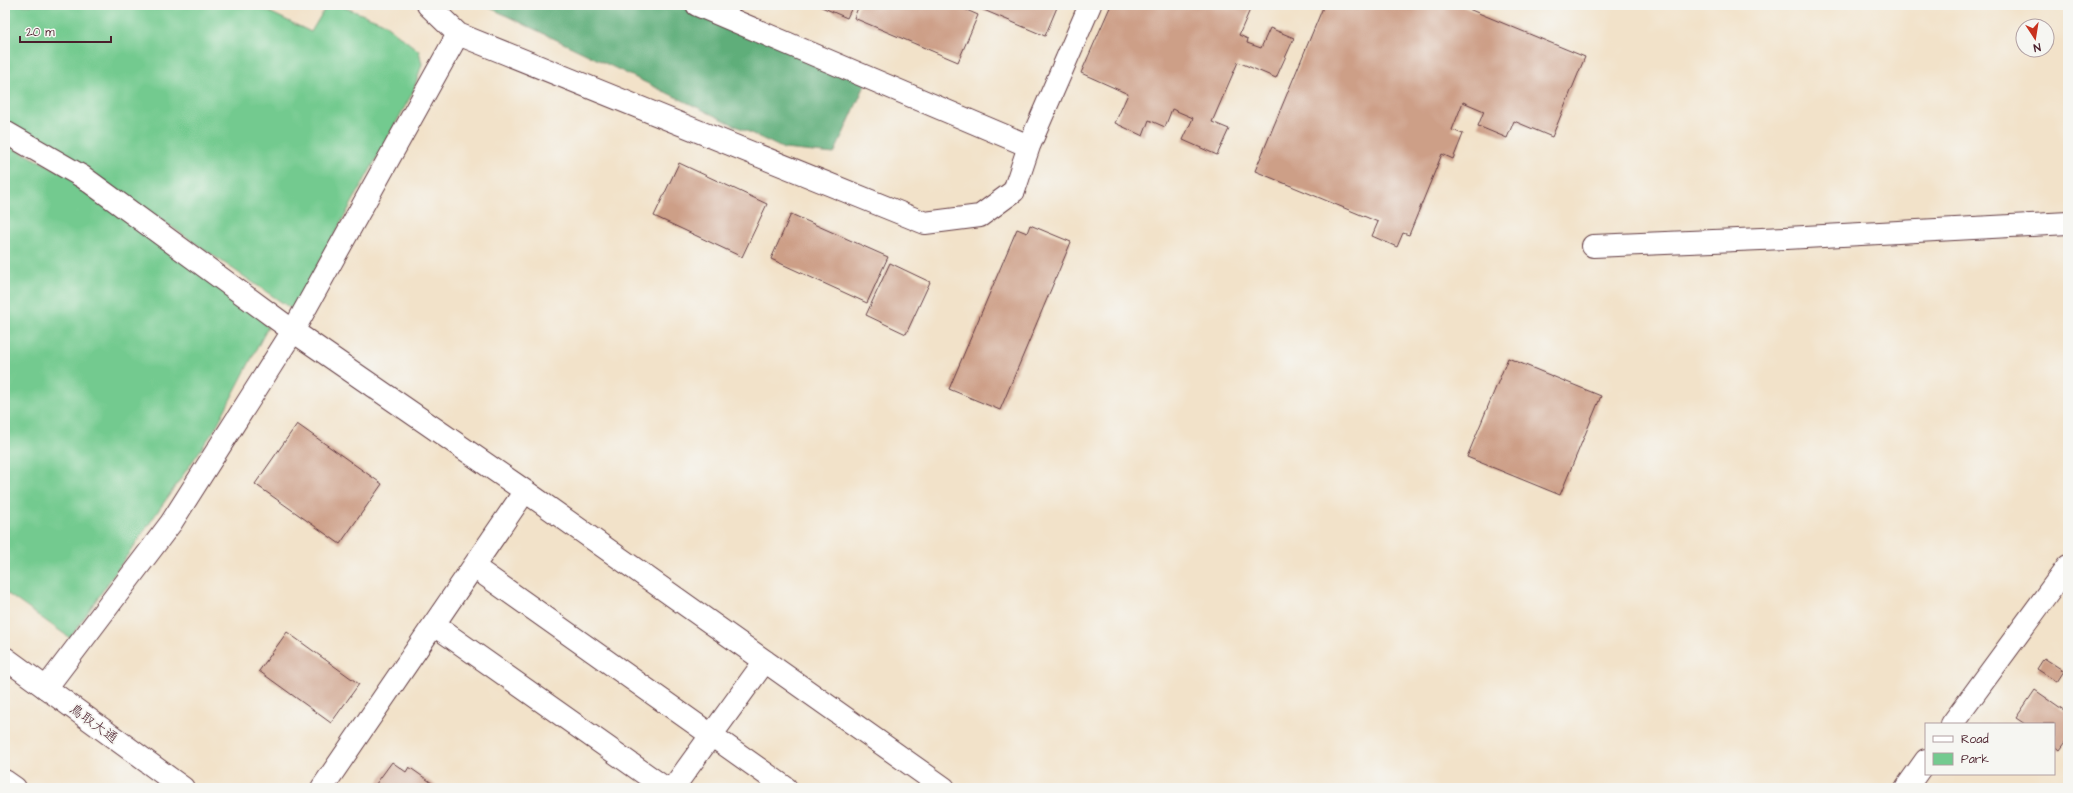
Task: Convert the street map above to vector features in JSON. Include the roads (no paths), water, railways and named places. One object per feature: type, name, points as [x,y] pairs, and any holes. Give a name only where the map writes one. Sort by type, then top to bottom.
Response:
[{"type":"main road","points":[[428,5],[458,34],[925,224],[980,216],[1014,191],[1029,146],[1090,5]]},
{"type":"main road","points":[[697,5],[1029,146]]},
{"type":"main road","points":[[46,688],[171,523],[293,331],[458,34]]},
{"type":"main road","points":[[5,132],[82,177],[293,331],[525,491],[944,788]]},
{"type":"main road","points":[[1593,246],[1786,238],[2068,223]]},
{"type":"main road","points":[[322,788],[525,491]]},
{"type":"main road","points":[[1953,723],[2068,566]]},
{"type":"main road","points":[[474,567],[786,788]]},
{"type":"main road","points":[[434,625],[665,788]]},
{"type":"main road","name":"鳥取大通","points":[[5,658],[183,788]]},
{"type":"main road","points":[[673,788],[765,661]]},
{"type":"main road","points":[[1906,788],[1925,761]]},
{"type":"main road","points":[[5,781],[15,788]]}]
